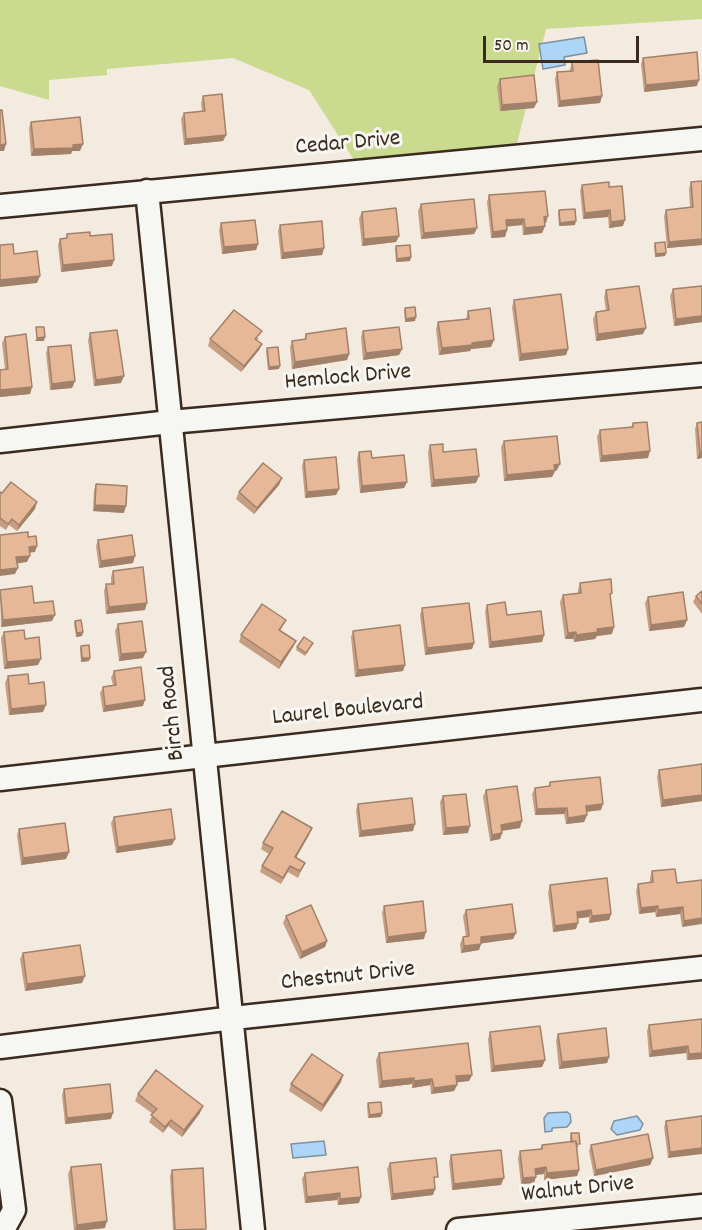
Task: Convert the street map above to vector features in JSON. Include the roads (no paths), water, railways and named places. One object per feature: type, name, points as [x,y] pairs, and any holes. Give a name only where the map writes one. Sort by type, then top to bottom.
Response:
[{"type":"street","name":"Cedar Drive","points":[[0,206],[702,139]]},
{"type":"street","name":"Birch Road","points":[[147,191],[253,1230]]},
{"type":"street","name":"Hemlock Drive","points":[[0,441],[170,422],[702,375]]},
{"type":"street","name":"Laurel Boulevard","points":[[0,779],[702,700]]},
{"type":"street","name":"Chestnut Drive","points":[[0,1047],[233,1018],[702,968]]},
{"type":"street","points":[[0,1101],[14,1210],[3,1230]]},
{"type":"street","name":"Walnut Drive","points":[[459,1230],[702,1206]]},
{"type":"water","points":[[584,37],[587,53],[564,57],[565,65],[543,69],[539,44]]},
{"type":"water","points":[[567,1112],[570,1114],[571,1122],[567,1127],[552,1128],[552,1131],[545,1132],[544,1118],[548,1113]]},
{"type":"water","points":[[637,1116],[643,1124],[640,1130],[617,1135],[611,1129],[614,1121]]},
{"type":"water","points":[[324,1141],[326,1155],[293,1158],[291,1144]]}]
